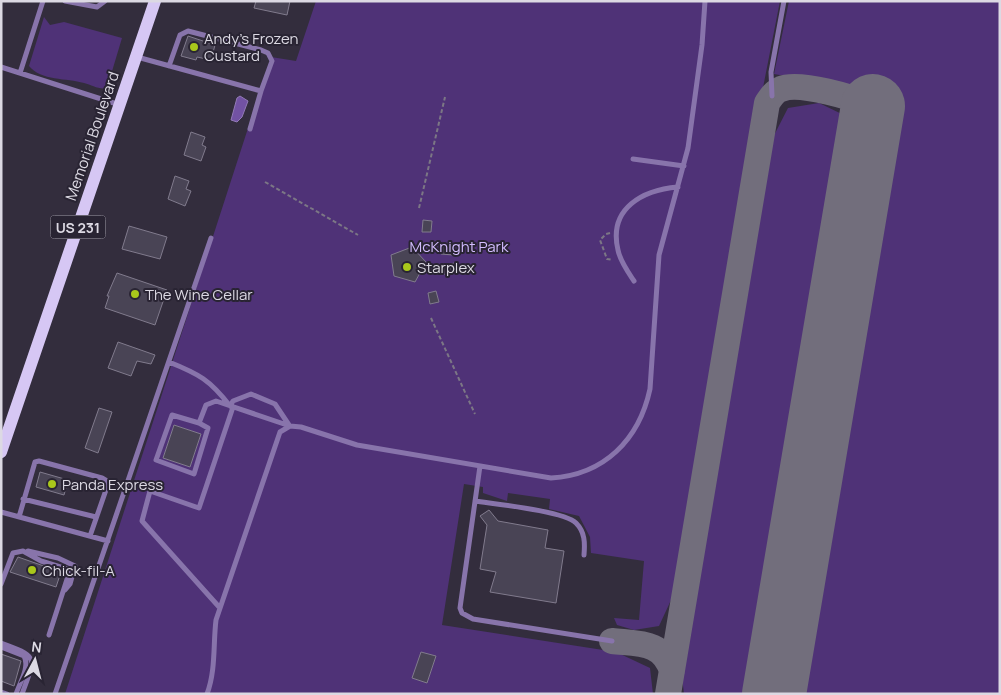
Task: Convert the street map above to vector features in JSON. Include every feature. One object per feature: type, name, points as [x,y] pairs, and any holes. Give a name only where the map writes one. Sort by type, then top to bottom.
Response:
[{"type":"main road","name":"Memorial Boulevard","points":[[2,448],[155,1]]},
{"type":"lane","points":[[20,73],[43,1]]},
{"type":"lane","points":[[65,1],[97,8],[105,1]]},
{"type":"lane","points":[[199,423],[206,405],[216,401],[290,426],[357,445],[551,478],[572,477],[611,457],[626,442],[646,406],[650,389],[659,255],[684,166],[694,106],[705,1]]},
{"type":"lane","points":[[772,96],[771,72],[784,1]]},
{"type":"lane","points":[[169,66],[180,35],[188,31],[268,53],[272,61],[250,129]]},
{"type":"lane","points":[[136,57],[261,91]]},
{"type":"lane","points":[[1,66],[120,106]]},
{"type":"lane","points":[[633,159],[684,166]]},
{"type":"lane","points":[[634,281],[618,250],[618,232],[621,216],[630,204],[647,193],[678,187]]},
{"type":"lane","points":[[55,694],[211,238]]},
{"type":"lane","points":[[169,362],[196,372],[215,388],[231,407]]},
{"type":"lane","points":[[220,608],[142,521],[150,491],[199,508],[233,401],[242,396],[251,394],[275,404],[290,426]]},
{"type":"lane","points":[[172,416],[199,423],[208,428],[194,474],[156,460],[172,416]]},
{"type":"lane","points":[[207,694],[214,667],[213,644],[220,608],[280,432],[290,426]]},
{"type":"lane","points":[[19,517],[32,466],[39,461],[107,481],[90,536]]},
{"type":"lane","points":[[480,466],[460,608],[462,613],[473,619],[612,641]]},
{"type":"lane","points":[[23,499],[96,517]]},
{"type":"lane","points":[[475,501],[570,518],[582,531],[584,555]]},
{"type":"lane","points":[[1,512],[108,541]]},
{"type":"lane","points":[[1,584],[13,553],[23,550],[41,561],[70,570],[49,635]]},
{"type":"lane","points":[[1,643],[26,652],[31,657],[33,663],[22,694]]},
{"type":"lane","points":[[1,647],[24,656],[26,659],[27,665],[16,694]]},
{"type":"lane","points":[[1,692],[7,694]]},
{"type":"path","points":[[419,208],[445,97]]},
{"type":"path","points":[[265,182],[358,235]]},
{"type":"path","points":[[618,232],[606,234],[600,240],[600,246],[607,259],[623,262]]},
{"type":"path","points":[[431,318],[475,414]]},
{"type":"green space","name":"McKnight Park","points":[[316,1],[780,1],[749,159],[678,585],[659,626],[634,630],[617,625],[614,618],[639,620],[644,561],[591,553],[590,537],[579,516],[549,509],[550,499],[508,493],[507,501],[483,493],[483,487],[464,484],[442,625],[616,652],[650,668],[653,694],[65,694],[271,57],[296,61]]},
{"type":"green space","points":[[789,1],[1000,1],[1000,694],[796,694],[896,96],[774,74]]},
{"type":"green space","points":[[44,17],[50,25],[64,22],[122,38],[107,88],[98,88],[77,81],[47,77],[34,71],[29,66]]},
{"type":"green space","points":[[819,103],[848,117],[752,694],[684,694],[681,668],[767,149],[788,108]]},
{"type":"shaded area","points":[[240,96],[248,101],[242,117],[237,122],[231,120],[237,98]]},
{"type":"building","points":[[256,1],[290,1],[287,15],[254,8]]},
{"type":"building","points":[[188,36],[215,45],[211,60],[197,57],[196,60],[181,56]]},
{"type":"building","points":[[191,132],[205,137],[202,145],[206,147],[201,161],[184,155]]},
{"type":"building","points":[[175,176],[189,181],[186,189],[191,191],[185,206],[168,199]]},
{"type":"building","points":[[423,220],[432,221],[431,232],[422,232]]},
{"type":"building","points":[[129,226],[167,237],[160,259],[122,249]]},
{"type":"building","points":[[442,245],[454,246],[453,255],[441,254]]},
{"type":"building","points":[[412,247],[426,262],[415,282],[394,276],[391,255]]},
{"type":"building","points":[[454,263],[457,272],[445,275],[443,266]]},
{"type":"building","points":[[117,273],[167,290],[155,325],[105,308],[109,296],[107,296]]},
{"type":"building","points":[[436,291],[439,302],[430,304],[428,293]]},
{"type":"building","points":[[118,342],[155,355],[151,364],[137,361],[131,376],[108,368]]},
{"type":"building","points":[[99,408],[112,412],[98,453],[85,448]]},
{"type":"building","points":[[174,425],[201,434],[190,467],[163,458]]},
{"type":"building","name":"Panda Express","points":[[40,472],[68,480],[64,495],[36,487]]},
{"type":"building","points":[[489,510],[498,521],[548,530],[545,548],[564,551],[556,603],[490,592],[496,572],[480,569],[487,525],[480,516]]},
{"type":"building","points":[[18,557],[61,572],[56,587],[10,572]]},
{"type":"building","points":[[421,652],[436,656],[427,683],[412,678]]},
{"type":"building","points":[[1,654],[21,661],[14,686],[1,681]]},
{"type":"taxiway","points":[[668,694],[767,103],[773,94],[779,90],[789,87],[800,87],[841,95],[873,106]]},
{"type":"taxiway","points":[[612,641],[640,644],[656,649],[663,654],[672,671]]},
{"type":"runway","points":[[774,694],[873,106]]},
{"type":"place","name":"Andy's Frozen Custard","points":[[194,47]]},
{"type":"place","name":"Starplex","points":[[407,267]]},
{"type":"place","name":"The Wine Cellar","points":[[135,294]]},
{"type":"place","name":"Panda Express","points":[[52,484]]},
{"type":"place","name":"Chick-fil-A","points":[[32,570]]}]
